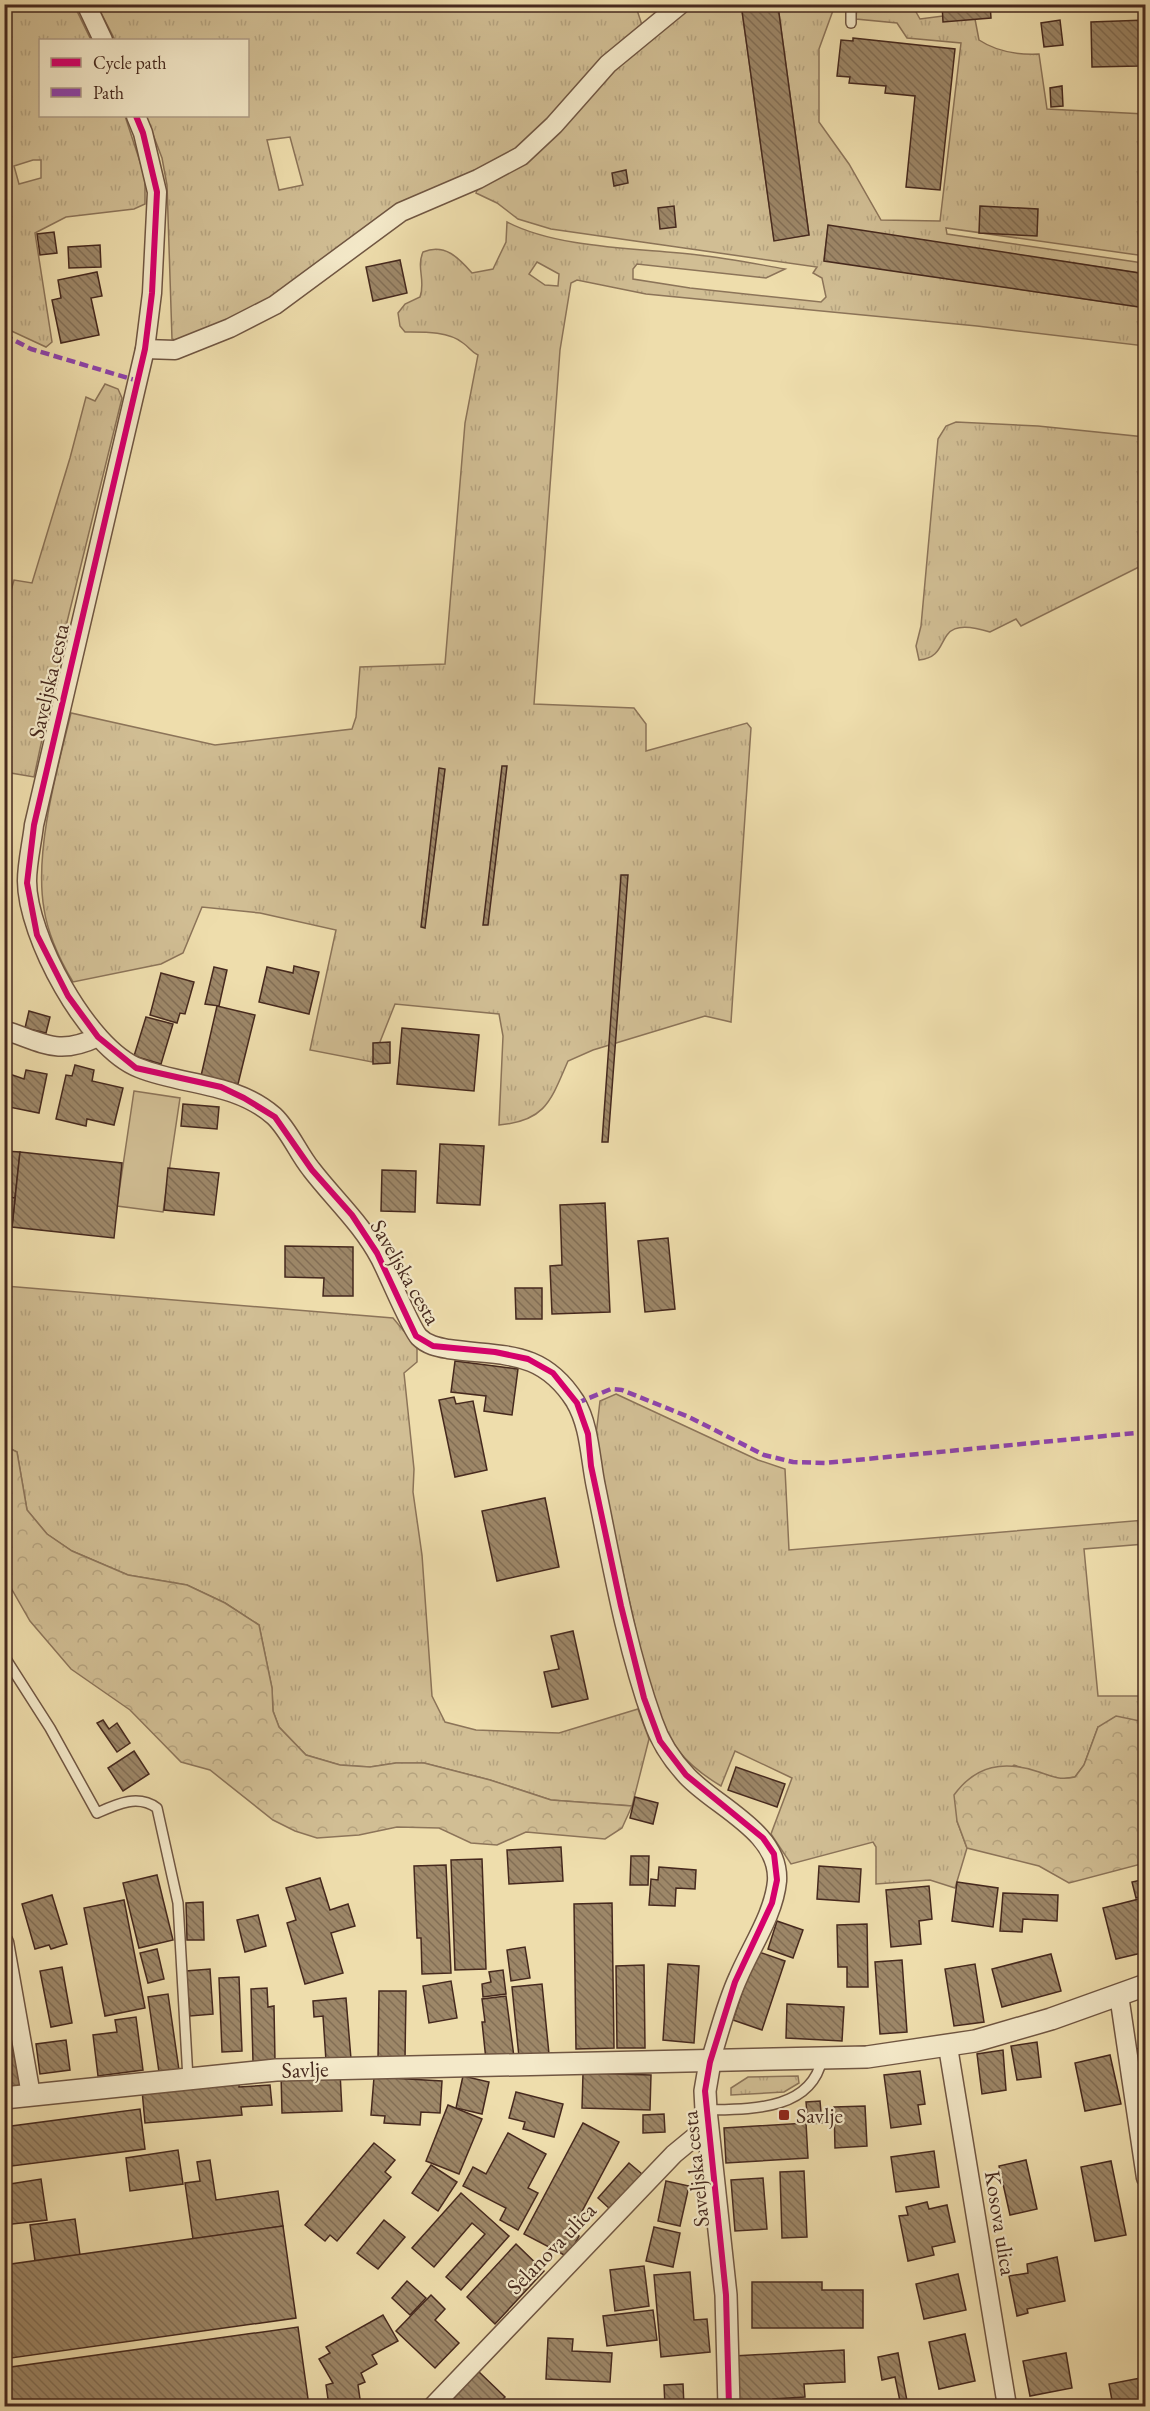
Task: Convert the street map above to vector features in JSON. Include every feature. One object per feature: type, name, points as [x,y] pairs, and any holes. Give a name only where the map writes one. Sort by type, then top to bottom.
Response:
[{"type":"street","points":[[86,4],[103,39]]},
{"type":"street","points":[[145,349],[175,350],[230,328],[275,305],[401,212],[478,179],[520,156],[554,125],[608,64],[681,4]]},
{"type":"street","name":"Saveljska cesta","points":[[136,117],[143,133],[158,192],[152,293],[145,349],[45,773],[27,883],[37,935],[68,996],[98,1037],[136,1068],[221,1087],[275,1117],[312,1170],[352,1215],[377,1253],[416,1335],[433,1346],[495,1352],[528,1359],[553,1373],[577,1404],[588,1434],[591,1466],[624,1618],[644,1698],[660,1741],[686,1775],[763,1838],[774,1854],[777,1880],[772,1903],[735,1982],[710,2062],[705,2091],[726,2295],[729,2406]]},
{"type":"street","points":[[4,1030],[60,1049],[79,1046],[98,1037]]},
{"type":"street","points":[[4,1942],[31,2095]]},
{"type":"street","name":"Savlje","points":[[4,2098],[276,2070],[710,2062],[877,2056],[948,2047],[1004,2034],[1146,1985]]},
{"type":"street","points":[[1119,1995],[1146,2178]]},
{"type":"street","name":"Kosova ulica","points":[[948,2047],[1007,2406]]},
{"type":"street","name":"Selanova ulica","points":[[433,2406],[707,2118]]},
{"type":"lane","points":[[851,4],[851,23]]},
{"type":"lane","points":[[4,1656],[50,1728],[97,1813],[134,1801],[147,1801],[157,1808],[180,1922],[188,2079]]},
{"type":"lane","points":[[707,2118],[789,2099],[804,2091],[817,2078],[822,2059]]},
{"type":"green space","points":[[635,4],[642,25],[519,151],[463,180],[268,304],[182,342],[172,339],[167,185],[162,158],[146,117],[249,117],[249,39],[114,39],[97,5]],"holes":[[[290,137],[303,185],[279,190],[267,140]]]},
{"type":"green space","points":[[4,5],[74,5],[91,39],[39,39],[39,117],[125,117],[145,177],[145,204],[134,209],[66,217],[35,233],[52,342],[46,347],[5,328]],"holes":[[[41,160],[41,178],[19,184],[14,166]]]},
{"type":"green space","points":[[691,5],[835,5],[819,49],[819,122],[849,164],[881,220],[940,221],[961,43],[907,38],[897,23],[856,19],[857,5],[912,5],[920,19],[943,16],[975,19],[979,40],[986,44],[1008,52],[1039,54],[1047,109],[1145,114],[1145,256],[946,228],[947,234],[1143,263],[1145,274],[828,226],[824,260],[1145,308],[1145,346],[977,326],[646,294],[577,280],[571,283],[560,350],[534,704],[634,708],[646,724],[646,751],[747,723],[751,728],[731,1022],[705,1016],[593,1050],[568,1061],[557,1087],[545,1106],[527,1119],[499,1125],[503,1036],[499,1014],[395,1004],[372,1062],[310,1050],[336,930],[260,913],[202,907],[183,953],[161,964],[73,982],[48,928],[42,886],[44,837],[48,811],[71,713],[215,745],[352,729],[356,717],[360,667],[445,664],[465,423],[478,355],[450,336],[405,332],[400,326],[398,313],[405,304],[420,297],[422,291],[420,264],[423,252],[438,249],[445,251],[457,257],[472,273],[493,269],[506,242],[507,222],[550,238],[600,246],[709,256],[785,269],[766,278],[637,264],[633,269],[633,279],[690,288],[821,302],[826,297],[822,278],[813,273],[817,267],[551,229],[518,219],[497,203],[476,193],[479,185]],"holes":[[[778,6],[809,235],[774,240],[742,11]],[[537,262],[559,274],[558,286],[545,285],[529,274]]]},
{"type":"green space","points":[[105,384],[118,389],[122,398],[67,622],[34,777],[5,772],[5,612],[14,580],[32,583],[86,397],[95,401]]},
{"type":"green space","points":[[956,422],[1038,426],[1145,437],[1145,564],[1021,626],[1016,619],[990,632],[958,628],[950,632],[937,652],[919,660],[916,646],[921,626],[938,439],[946,426]]},
{"type":"green space","points":[[134,1091],[180,1098],[163,1212],[117,1206]]},
{"type":"green space","points":[[5,1286],[393,1318],[417,1347],[417,1362],[404,1373],[414,1469],[413,1492],[422,1555],[432,1696],[445,1722],[476,1730],[559,1733],[638,1709],[649,1739],[632,1806],[551,1800],[490,1780],[424,1763],[396,1763],[370,1767],[340,1765],[306,1755],[279,1727],[273,1711],[272,1688],[259,1625],[225,1603],[187,1585],[128,1575],[72,1551],[47,1534],[27,1510],[17,1452],[5,1446]]},
{"type":"green space","points":[[616,1394],[758,1460],[785,1469],[789,1550],[1145,1520],[1145,1544],[1084,1549],[1098,1696],[1145,1696],[1145,1722],[1141,1720],[1098,1727],[1084,1765],[1075,1777],[1058,1780],[1014,1765],[957,1821],[967,1848],[955,1888],[930,1880],[876,1884],[876,1847],[873,1842],[791,1864],[771,1834],[792,1778],[735,1751],[721,1786],[696,1769],[679,1751],[652,1702],[598,1461],[596,1435],[600,1401]]},
{"type":"green space","points":[[5,1446],[17,1452],[27,1510],[47,1534],[72,1551],[128,1575],[187,1585],[225,1603],[259,1625],[272,1688],[273,1711],[279,1727],[306,1755],[340,1765],[370,1767],[396,1763],[424,1763],[490,1780],[551,1800],[632,1806],[622,1828],[605,1839],[526,1832],[497,1845],[471,1843],[439,1828],[397,1827],[359,1835],[317,1838],[295,1831],[273,1820],[210,1770],[181,1762],[130,1710],[71,1669],[30,1621],[11,1588],[5,1584]]},
{"type":"green space","points":[[1116,1716],[1145,1722],[1145,1863],[1069,1883],[1039,1866],[967,1848],[957,1821],[954,1795],[972,1777],[992,1768],[1014,1766],[1057,1777],[1075,1777],[1084,1765],[1098,1727]]},
{"type":"green space","points":[[798,2076],[799,2083],[784,2092],[731,2095],[731,2088],[748,2077]]},
{"type":"building","points":[[942,4],[990,4],[991,18],[943,22]]},
{"type":"building","points":[[778,6],[809,235],[774,241],[742,11]]},
{"type":"building","points":[[1060,20],[1063,45],[1044,47],[1041,23]]},
{"type":"building","points":[[1146,20],[1146,43],[1139,43],[1139,66],[1092,67],[1091,22]]},
{"type":"building","points":[[853,38],[955,49],[940,190],[906,187],[915,96],[885,93],[886,86],[849,83],[850,77],[837,76],[841,40],[853,41]]},
{"type":"building","points":[[1062,86],[1063,106],[1051,107],[1050,88]]},
{"type":"building","points":[[626,170],[628,183],[614,186],[612,173]]},
{"type":"building","points":[[674,206],[676,227],[660,229],[658,208]]},
{"type":"building","points":[[980,206],[1038,209],[1037,236],[979,233]]},
{"type":"building","points":[[828,225],[1146,274],[1146,308],[824,261]]},
{"type":"building","points":[[54,232],[57,253],[40,255],[37,234]]},
{"type":"building","points":[[100,245],[101,267],[69,268],[68,247]]},
{"type":"building","points":[[400,260],[407,293],[373,301],[366,267]]},
{"type":"building","points":[[97,272],[102,296],[91,298],[99,335],[61,343],[52,300],[61,298],[58,280]]},
{"type":"building","points":[[502,766],[507,766],[488,925],[483,925]]},
{"type":"building","points":[[439,768],[445,769],[425,928],[421,927]]},
{"type":"building","points":[[621,875],[628,875],[608,1142],[602,1142]]},
{"type":"building","points":[[294,966],[319,972],[309,1014],[259,1002],[267,967],[293,973]]},
{"type":"building","points":[[214,967],[227,970],[219,1006],[205,1004]]},
{"type":"building","points":[[161,973],[194,982],[185,1014],[180,1013],[177,1023],[150,1015]]},
{"type":"building","points":[[217,1006],[255,1015],[238,1084],[201,1076]]},
{"type":"building","points":[[29,1011],[50,1017],[46,1033],[25,1028]]},
{"type":"building","points":[[146,1017],[173,1024],[161,1064],[134,1056]]},
{"type":"building","points":[[402,1028],[479,1035],[474,1091],[397,1084]]},
{"type":"building","points":[[390,1042],[390,1063],[373,1064],[373,1043]]},
{"type":"building","points":[[75,1065],[94,1070],[92,1081],[123,1088],[114,1125],[87,1119],[86,1126],[56,1119],[66,1075],[72,1076]]},
{"type":"building","points":[[26,1070],[47,1074],[39,1113],[4,1106],[4,1072],[24,1079]]},
{"type":"building","points":[[183,1104],[219,1107],[217,1129],[181,1126]]},
{"type":"building","points":[[440,1144],[484,1146],[480,1205],[437,1203]]},
{"type":"building","points":[[4,1151],[20,1152],[15,1198],[4,1196]]},
{"type":"building","points":[[20,1152],[122,1163],[114,1238],[12,1227]]},
{"type":"building","points":[[168,1168],[219,1173],[214,1215],[164,1210]]},
{"type":"building","points":[[382,1170],[416,1171],[415,1212],[381,1211]]},
{"type":"building","points":[[4,1196],[15,1198],[12,1227],[4,1226]]},
{"type":"building","points":[[605,1203],[610,1312],[552,1314],[550,1266],[562,1265],[560,1205]]},
{"type":"building","points":[[668,1238],[675,1309],[645,1312],[638,1241]]},
{"type":"building","points":[[285,1246],[353,1247],[353,1296],[323,1296],[324,1278],[285,1277]]},
{"type":"building","points":[[515,1288],[542,1288],[542,1319],[516,1319]]},
{"type":"building","points":[[455,1361],[518,1369],[512,1415],[484,1411],[486,1396],[451,1392]]},
{"type":"building","points":[[454,1397],[456,1404],[473,1401],[487,1470],[455,1477],[439,1400]]},
{"type":"building","points":[[545,1498],[559,1567],[497,1581],[482,1511]]},
{"type":"building","points":[[573,1631],[588,1699],[552,1707],[544,1672],[559,1669],[551,1636]]},
{"type":"building","points":[[103,1720],[109,1729],[117,1723],[130,1743],[117,1752],[97,1723]]},
{"type":"building","points":[[134,1751],[149,1774],[123,1791],[108,1768]]},
{"type":"building","points":[[736,1767],[785,1784],[777,1807],[728,1790]]},
{"type":"building","points":[[635,1797],[658,1803],[653,1824],[630,1818]]},
{"type":"building","points":[[561,1847],[563,1881],[509,1884],[507,1850]]},
{"type":"building","points":[[631,1856],[649,1856],[648,1885],[630,1885]]},
{"type":"building","points":[[482,1859],[486,1969],[455,1970],[451,1860]]},
{"type":"building","points":[[446,1865],[451,1973],[422,1974],[421,1938],[417,1938],[414,1866]]},
{"type":"building","points":[[819,1866],[861,1869],[859,1902],[817,1899]]},
{"type":"building","points":[[659,1867],[696,1870],[695,1889],[676,1888],[675,1906],[649,1905],[651,1879],[658,1880]]},
{"type":"building","points":[[157,1875],[173,1940],[139,1948],[123,1883]]},
{"type":"building","points":[[320,1878],[330,1910],[348,1904],[355,1926],[331,1933],[343,1973],[305,1984],[287,1923],[296,1920],[286,1888]]},
{"type":"building","points":[[1146,1879],[1146,1895],[1136,1898],[1132,1882]]},
{"type":"building","points":[[957,1882],[998,1888],[993,1927],[952,1921]]},
{"type":"building","points":[[929,1886],[932,1919],[919,1921],[921,1944],[891,1947],[886,1890]]},
{"type":"building","points":[[1003,1893],[1058,1895],[1057,1921],[1023,1919],[1022,1932],[1000,1931]]},
{"type":"building","points":[[52,1895],[67,1944],[51,1949],[49,1945],[35,1949],[22,1904]]},
{"type":"building","points":[[1139,1899],[1146,1925],[1146,1952],[1116,1959],[1103,1908]]},
{"type":"building","points":[[124,1900],[145,2008],[105,2016],[84,1908]]},
{"type":"building","points":[[203,1902],[204,1940],[187,1940],[186,1903]]},
{"type":"building","points":[[612,1903],[614,2048],[576,2049],[574,1904]]},
{"type":"building","points":[[258,1915],[266,1946],[245,1952],[237,1920]]},
{"type":"building","points":[[777,1921],[803,1930],[793,1958],[768,1949]]},
{"type":"building","points":[[867,1924],[868,1987],[847,1987],[847,1967],[838,1967],[837,1925]]},
{"type":"building","points":[[525,1947],[530,1978],[511,1981],[507,1950]]},
{"type":"building","points":[[157,1949],[164,1979],[148,1983],[140,1953]]},
{"type":"building","points":[[756,1951],[785,1961],[762,2030],[733,2020]]},
{"type":"building","points":[[1051,1954],[1061,1991],[1002,2007],[992,1969]]},
{"type":"building","points":[[902,1960],[907,2032],[880,2034],[875,1962]]},
{"type":"building","points":[[668,1964],[699,1966],[694,2043],[663,2040]]},
{"type":"building","points":[[975,1964],[984,2022],[954,2026],[945,1969]]},
{"type":"building","points":[[644,1965],[645,2048],[617,2048],[616,1966]]},
{"type":"building","points":[[62,1967],[72,2023],[51,2027],[40,1971]]},
{"type":"building","points":[[210,1969],[213,2014],[190,2016],[186,1971]]},
{"type":"building","points":[[503,1970],[506,1994],[483,1997],[482,1984],[491,1982],[489,1972]]},
{"type":"building","points":[[239,1977],[242,2051],[222,2052],[219,1978]]},
{"type":"building","points":[[451,1981],[457,2018],[429,2023],[423,1986]]},
{"type":"building","points":[[542,1984],[549,2054],[519,2057],[512,1987]]},
{"type":"building","points":[[267,1988],[268,2007],[274,2006],[275,2061],[253,2062],[251,1989]]},
{"type":"building","points":[[379,1991],[406,1991],[405,2060],[378,2060]]},
{"type":"building","points":[[168,1994],[179,2070],[159,2072],[148,1997]]},
{"type":"building","points":[[506,1996],[514,2057],[486,2060],[482,1999]]},
{"type":"building","points":[[346,1998],[351,2059],[326,2061],[323,2016],[314,2017],[313,2001]]},
{"type":"building","points":[[787,2004],[844,2007],[842,2041],[786,2038]]},
{"type":"building","points":[[136,2017],[143,2070],[98,2076],[93,2035],[117,2032],[115,2020]]},
{"type":"building","points":[[9,2029],[21,2085],[4,2088],[4,2030]]},
{"type":"building","points":[[66,2040],[70,2070],[40,2074],[36,2044]]},
{"type":"building","points":[[1037,2042],[1041,2077],[1017,2080],[1011,2046]]},
{"type":"building","points":[[1146,2046],[1146,2095],[1133,2050]]},
{"type":"building","points":[[1003,2050],[1006,2090],[982,2094],[977,2054]]},
{"type":"building","points":[[1110,2055],[1121,2104],[1085,2111],[1075,2063]]},
{"type":"building","points":[[920,2071],[925,2104],[918,2105],[921,2124],[891,2128],[884,2075]]},
{"type":"building","points":[[340,2072],[342,2111],[282,2113],[281,2074]]},
{"type":"building","points":[[583,2073],[651,2075],[650,2110],[582,2108]]},
{"type":"building","points":[[463,2076],[489,2082],[482,2114],[456,2108]]},
{"type":"building","points":[[374,2077],[442,2081],[440,2113],[421,2112],[420,2125],[384,2123],[385,2116],[371,2115]]},
{"type":"building","points":[[239,2082],[239,2087],[270,2085],[272,2105],[241,2107],[242,2115],[145,2123],[142,2090]]},
{"type":"building","points":[[516,2092],[563,2104],[554,2137],[523,2129],[525,2122],[509,2118]]},
{"type":"building","points":[[820,2101],[822,2123],[808,2124],[806,2102]]},
{"type":"building","points":[[448,2105],[482,2119],[459,2174],[426,2161]]},
{"type":"building","points":[[865,2106],[867,2146],[835,2148],[834,2107]]},
{"type":"building","points":[[140,2109],[145,2149],[4,2167],[4,2127]]},
{"type":"building","points":[[664,2114],[665,2132],[643,2133],[643,2115]]},
{"type":"building","points":[[583,2123],[619,2142],[571,2232],[579,2236],[568,2257],[524,2234]]},
{"type":"building","points":[[806,2123],[808,2158],[726,2163],[724,2128]]},
{"type":"building","points":[[508,2133],[546,2154],[528,2188],[538,2193],[518,2230],[500,2220],[506,2208],[463,2186],[473,2167],[486,2174]]},
{"type":"building","points":[[374,2143],[395,2160],[385,2172],[391,2177],[337,2241],[330,2235],[325,2241],[305,2225]]},
{"type":"building","points":[[178,2150],[183,2184],[130,2191],[126,2158]]},
{"type":"building","points":[[934,2151],[939,2187],[896,2192],[891,2157]]},
{"type":"building","points":[[210,2160],[216,2200],[278,2191],[283,2226],[193,2239],[185,2183],[200,2181],[197,2162]]},
{"type":"building","points":[[1026,2160],[1037,2209],[1010,2215],[999,2166]]},
{"type":"building","points":[[1111,2161],[1126,2235],[1095,2241],[1081,2167]]},
{"type":"building","points":[[629,2163],[642,2174],[610,2209],[598,2198]]},
{"type":"building","points":[[431,2165],[457,2182],[438,2211],[412,2193]]},
{"type":"building","points":[[804,2171],[807,2237],[782,2238],[780,2172]]},
{"type":"building","points":[[763,2178],[767,2229],[735,2231],[731,2180]]},
{"type":"building","points":[[41,2179],[47,2220],[4,2225],[4,2185]]},
{"type":"building","points":[[666,2181],[689,2186],[680,2226],[658,2221]]},
{"type":"building","points":[[461,2193],[509,2236],[461,2290],[446,2277],[485,2234],[472,2223],[434,2267],[412,2248]]},
{"type":"building","points":[[927,2202],[929,2209],[947,2205],[955,2242],[932,2247],[934,2255],[908,2261],[899,2216],[908,2215],[906,2207]]},
{"type":"building","points":[[75,2219],[80,2255],[35,2261],[30,2225]]},
{"type":"building","points":[[384,2220],[405,2237],[378,2269],[357,2253]]},
{"type":"building","points":[[283,2226],[296,2318],[4,2359],[4,2265]]},
{"type":"building","points":[[654,2227],[680,2233],[673,2267],[646,2261]]},
{"type":"building","points":[[516,2244],[544,2271],[495,2324],[467,2297]]},
{"type":"building","points":[[1057,2257],[1065,2301],[1027,2309],[1028,2313],[1017,2316],[1009,2276],[1028,2273],[1027,2264]]},
{"type":"building","points":[[644,2266],[649,2306],[615,2311],[610,2270]]},
{"type":"building","points":[[690,2272],[694,2320],[707,2319],[710,2352],[661,2357],[654,2275]]},
{"type":"building","points":[[958,2274],[966,2310],[924,2319],[916,2284]]},
{"type":"building","points":[[407,2281],[426,2298],[410,2315],[392,2298]]},
{"type":"building","points":[[752,2282],[822,2282],[822,2290],[863,2290],[863,2328],[752,2328]]},
{"type":"building","points":[[431,2295],[445,2309],[435,2320],[459,2343],[435,2368],[396,2331]]},
{"type":"building","points":[[653,2310],[657,2340],[607,2346],[603,2316]]},
{"type":"building","points":[[383,2315],[398,2341],[372,2355],[377,2364],[361,2373],[365,2382],[358,2385],[361,2406],[329,2406],[326,2385],[333,2383],[319,2359],[330,2353],[326,2347]]},
{"type":"building","points":[[298,2327],[309,2406],[4,2406],[4,2368]]},
{"type":"building","points":[[965,2334],[975,2381],[939,2389],[929,2342]]},
{"type":"building","points":[[548,2338],[573,2339],[572,2351],[612,2353],[610,2382],[546,2379]]},
{"type":"building","points":[[844,2350],[845,2382],[804,2384],[805,2397],[773,2399],[773,2406],[736,2406],[734,2356]]},
{"type":"building","points":[[898,2353],[908,2406],[901,2406],[895,2377],[882,2380],[878,2357]]},
{"type":"building","points":[[1066,2353],[1072,2388],[1030,2396],[1023,2361]]},
{"type":"building","points":[[478,2371],[505,2397],[500,2402],[504,2406],[444,2406]]},
{"type":"building","points":[[1146,2377],[1146,2406],[1113,2406],[1109,2384]]},
{"type":"building","points":[[683,2384],[684,2406],[665,2406],[664,2385]]},
{"type":"marked path","points":[[4,335],[31,349],[138,381]]},
{"type":"marked path","points":[[577,1403],[611,1389],[622,1390],[689,1417],[764,1455],[793,1462],[825,1463],[1146,1432]]},
{"type":"cycle path","points":[[136,117],[143,133],[157,192],[152,293],[145,349],[34,825],[27,883],[37,935],[68,996],[98,1037],[136,1068],[221,1087],[275,1117],[312,1170],[352,1215],[377,1253],[416,1336],[433,1346],[495,1352],[528,1359],[553,1373],[577,1403],[588,1434],[591,1466],[621,1606],[644,1698],[660,1741],[686,1775],[763,1838],[774,1854],[777,1880],[772,1903],[735,1982],[710,2062],[705,2091],[726,2295],[729,2406]]},
{"type":"place","name":"Savlje","points":[[784,2115]]}]
